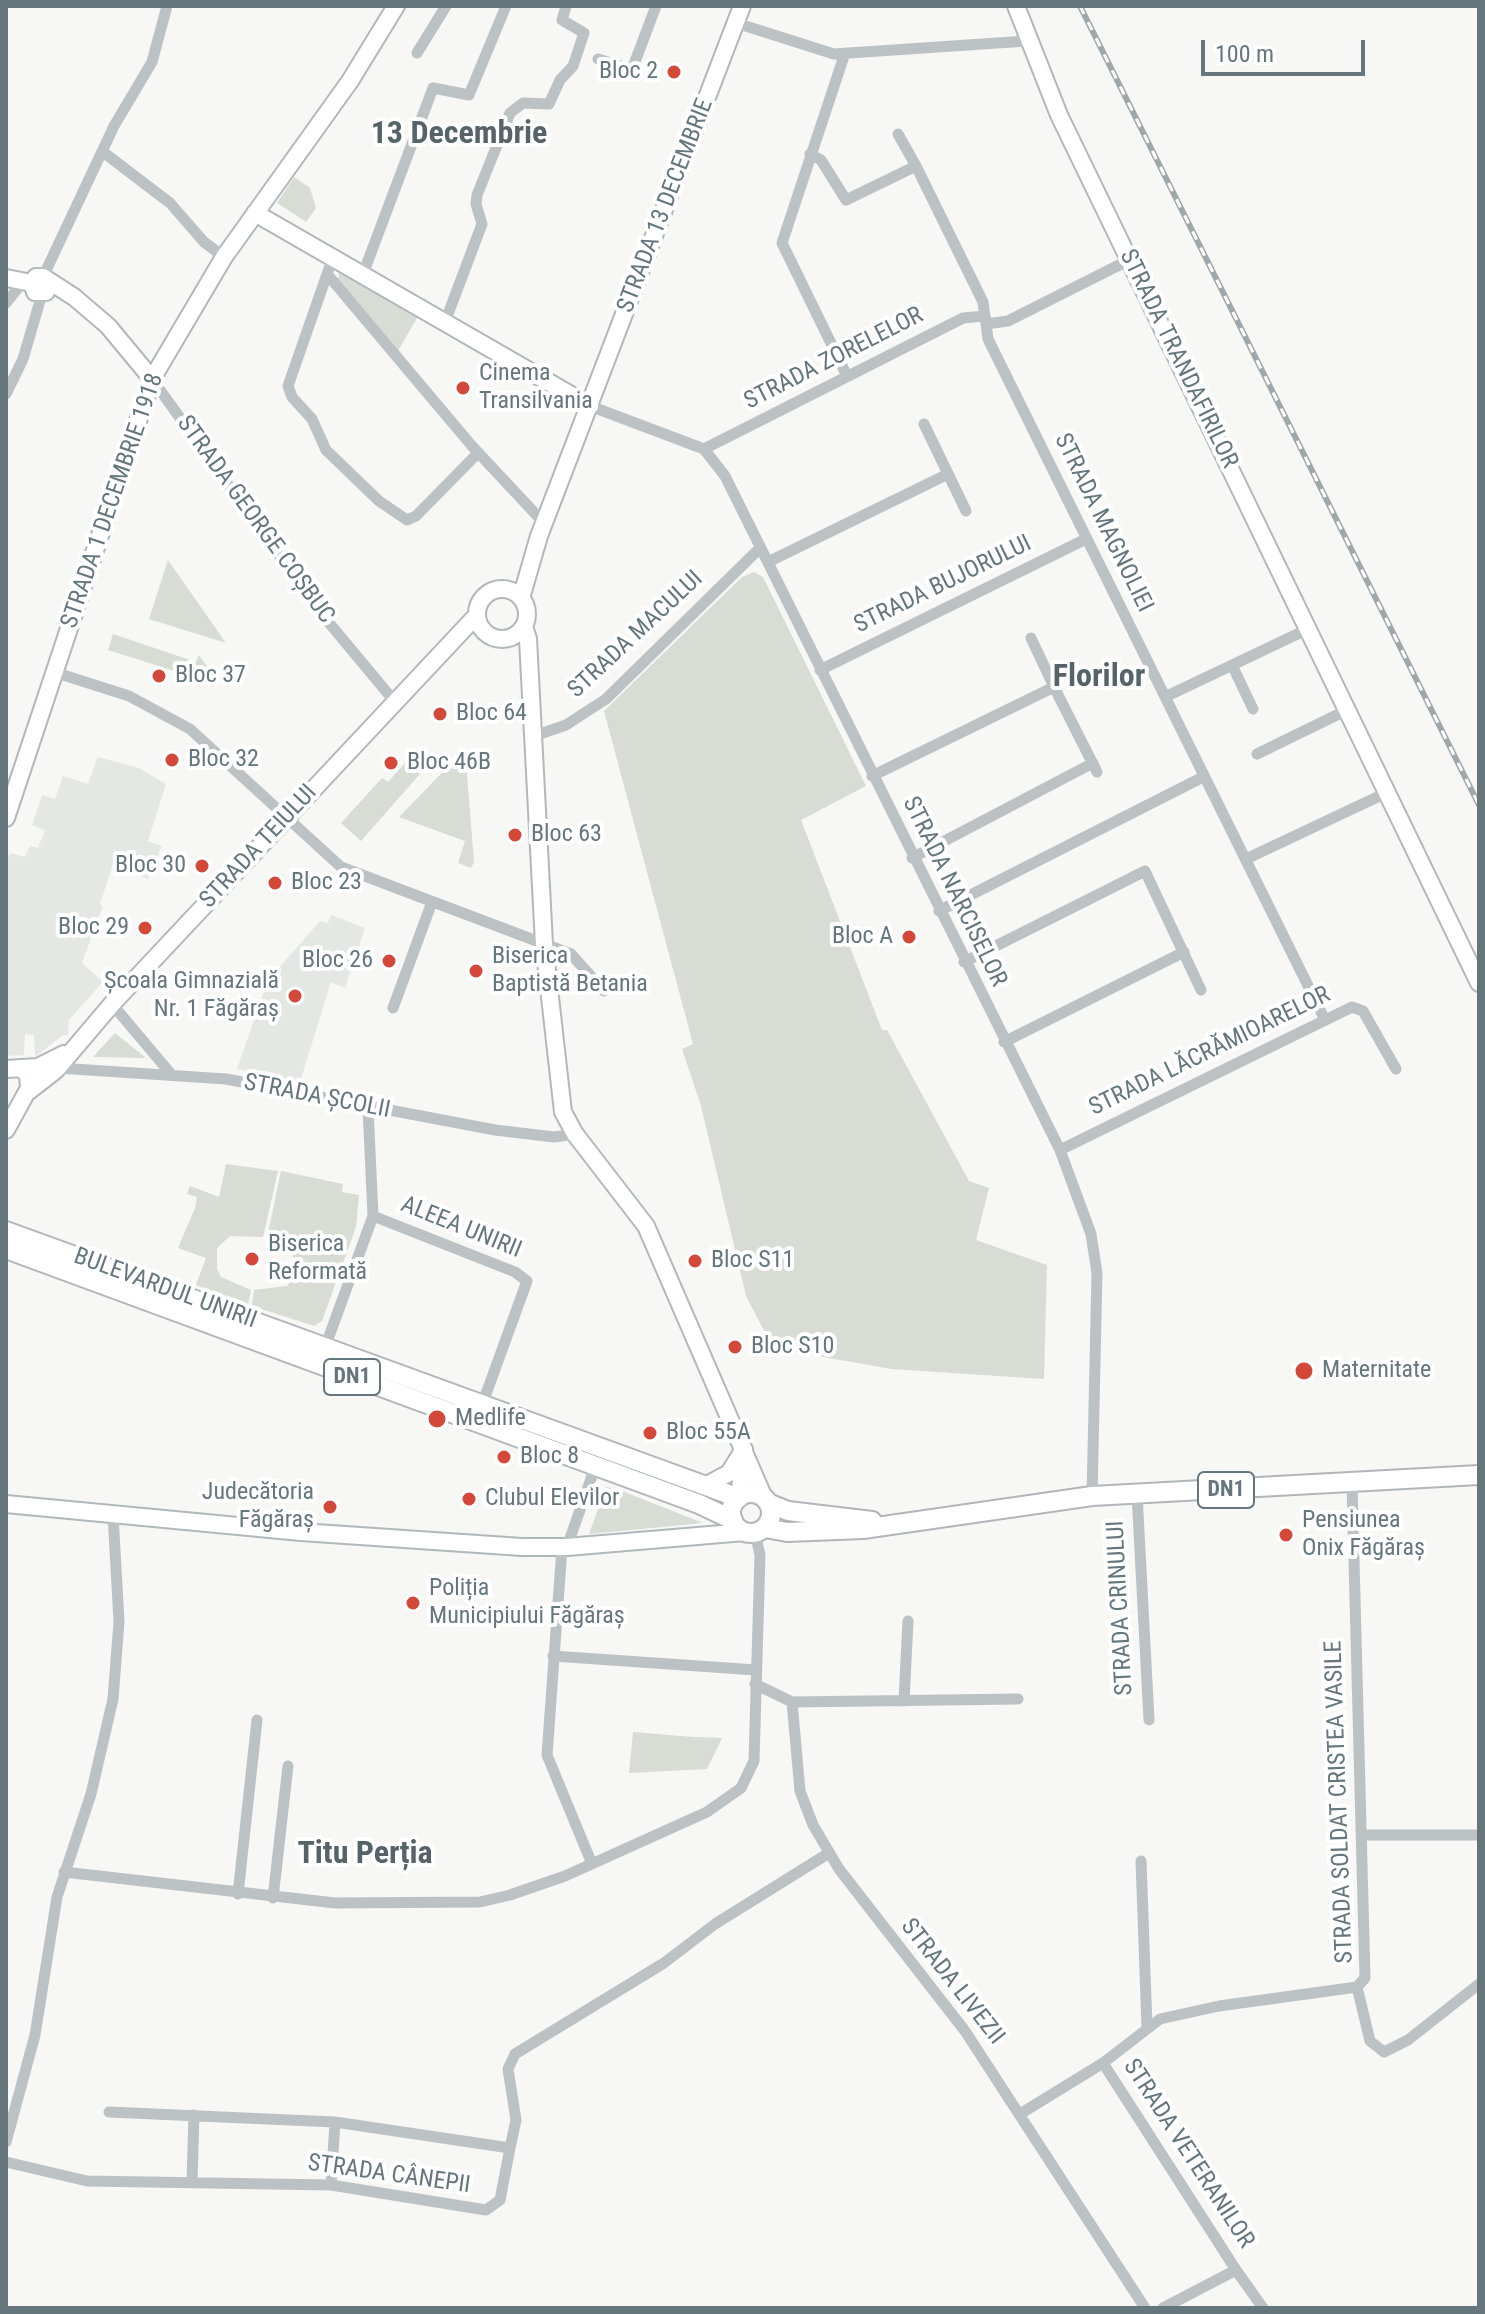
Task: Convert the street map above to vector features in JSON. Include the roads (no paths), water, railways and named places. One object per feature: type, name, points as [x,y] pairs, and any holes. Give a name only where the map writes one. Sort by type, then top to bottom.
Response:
[{"type":"main road","name":"BULEVARDUL UNIRII","points":[[6,1231],[322,1356],[388,1391],[749,1528]]},
{"type":"main road","name":"BULEVARDUL UNIRII","points":[[6,1249],[322,1356],[395,1373],[739,1498]]},
{"type":"main road","name":"DN1","points":[[749,1528],[822,1532],[1092,1496],[1433,1480],[1479,1475]]},
{"type":"main road","name":"DN1","points":[[1433,1480],[1479,1484]]},
{"type":"main road","name":"DN1","points":[[739,1498],[751,1493],[788,1511],[891,1525]]},
{"type":"main road","points":[[739,1498],[732,1508],[749,1528],[771,1516],[766,1500]]},
{"type":"street","points":[[6,394],[23,359],[34,284],[152,62],[167,6]]},
{"type":"street","name":"STRADA 1 DECEMBRIE 1918","points":[[6,818],[152,379],[224,257],[355,73],[396,6]]},
{"type":"street","points":[[417,53],[446,6]]},
{"type":"street","points":[[363,274],[434,87],[465,96],[470,93],[506,6]]},
{"type":"street","points":[[445,322],[482,224],[476,204],[477,195],[510,113],[523,103],[549,104],[560,80],[573,66],[584,33],[562,20],[566,6]]},
{"type":"street","points":[[598,59],[633,67],[656,6]]},
{"type":"street","name":"STRADA 13 DECEMBRIE","points":[[521,598],[544,523],[742,6]]},
{"type":"street","name":"STRADA TRANDAFIRILOR","points":[[1016,6],[1027,41],[1059,115],[1310,628],[1479,983]]},
{"type":"street","points":[[736,23],[820,52],[1027,41]]},
{"type":"street","points":[[845,53],[782,243],[847,376]]},
{"type":"street","name":"STRADA MAGNOLIEI","points":[[898,134],[983,302],[988,339],[1325,1020]]},
{"type":"street","points":[[103,152],[159,194],[204,242],[224,257]]},
{"type":"street","points":[[810,154],[821,160],[846,200],[916,166]]},
{"type":"street","points":[[255,213],[590,406],[704,449]]},
{"type":"street","points":[[333,257],[288,386],[292,397],[312,419],[332,458],[397,516],[407,520],[416,516],[478,453]]},
{"type":"street","name":"STRADA ZORELELOR","points":[[704,449],[963,318],[1008,321],[1131,259]]},
{"type":"street","points":[[327,274],[478,453],[544,523]]},
{"type":"street","points":[[6,303],[34,284]]},
{"type":"street","name":"STRADA GEORGE COȘBUC","points":[[34,284],[81,304],[108,326],[152,379],[320,612],[395,702]]},
{"type":"street","points":[[924,424],[966,511]]},
{"type":"street","name":"STRADA NARCISELOR","points":[[704,449],[725,476],[768,562],[912,858],[1060,1150],[1085,1212],[1096,1264],[1092,1496]]},
{"type":"street","points":[[768,562],[948,474]]},
{"type":"street","name":"STRADA BUJORULUI","points":[[820,670],[1086,539]]},
{"type":"street","name":"STRADA MACULUI","points":[[531,737],[566,725],[606,699],[760,548]]},
{"type":"street","name":"STRADA 13 DECEMBRIE","points":[[500,590],[529,564]]},
{"type":"street","points":[[518,632],[498,639],[486,633],[477,615],[485,596],[500,590],[521,598],[527,612],[518,632],[528,671],[544,944],[563,1112],[575,1134],[648,1228],[766,1500]]},
{"type":"street","name":"STRADA TEIULUI","points":[[69,1051],[477,615]]},
{"type":"street","points":[[1165,697],[1310,628]]},
{"type":"street","name":"STRADA TEIULUI","points":[[450,644],[472,633],[486,633]]},
{"type":"street","points":[[912,858],[1095,768],[1031,638]]},
{"type":"street","points":[[1232,665],[1253,709]]},
{"type":"street","points":[[54,672],[129,696],[190,729],[341,867],[578,958],[604,991]]},
{"type":"street","points":[[872,776],[1054,687]]},
{"type":"street","points":[[1257,754],[1347,710]]},
{"type":"street","points":[[939,911],[1203,777]]},
{"type":"street","points":[[1246,859],[1388,792]]},
{"type":"street","points":[[964,962],[1145,871],[1201,990]]},
{"type":"street","points":[[393,1008],[432,902]]},
{"type":"street","points":[[1004,1042],[1184,952]]},
{"type":"street","points":[[112,1004],[171,1074]]},
{"type":"street","name":"STRADA LĂCRĂMIOARELOR","points":[[1060,1150],[1325,1020],[1358,1007],[1396,1069]]},
{"type":"street","points":[[11,1067],[38,1067],[69,1051]]},
{"type":"street","points":[[6,1097],[15,1099],[26,1093],[58,1068],[69,1051]]},
{"type":"street","points":[[6,1124],[26,1093],[30,1079],[11,1067]]},
{"type":"street","name":"STRADA ȘCOLII","points":[[58,1068],[234,1080],[362,1107],[516,1133],[554,1137],[575,1134]]},
{"type":"street","name":"ALEEA UNIRII","points":[[322,1356],[373,1216],[362,1107]]},
{"type":"street","name":"ALEEA UNIRII","points":[[373,1216],[515,1272],[529,1284],[482,1405]]},
{"type":"street","name":"DN1","points":[[388,1391],[395,1373]]},
{"type":"street","points":[[705,1486],[729,1473],[744,1449]]},
{"type":"street","points":[[739,1498],[744,1449]]},
{"type":"street","points":[[592,1864],[547,1755],[553,1656],[565,1547],[595,1467]]},
{"type":"street","name":"STRADA SOLDAT CRISTEA VASILE","points":[[1103,2063],[1147,2027],[1169,2017],[1357,1987],[1367,1973],[1352,1484]]},
{"type":"street","name":"STRADA CRINULUI","points":[[1137,1494],[1149,1720]]},
{"type":"street","points":[[6,1504],[72,1513],[437,1542],[565,1547],[749,1528],[760,1548],[754,1761],[741,1788],[707,1812],[592,1864],[510,1895],[480,1902],[379,1904],[273,1898],[64,1872]]},
{"type":"street","points":[[6,2142],[35,2035],[52,1923],[64,1872],[95,1780],[113,1699],[119,1622],[113,1514]]},
{"type":"street","points":[[904,1701],[908,1621]]},
{"type":"street","points":[[553,1656],[756,1670]]},
{"type":"street","points":[[755,1684],[792,1702],[1018,1699]]},
{"type":"street","name":"STRADA LIVEZII","points":[[792,1702],[800,1791],[829,1853],[863,1904],[951,2011],[1145,2308]]},
{"type":"street","points":[[238,1894],[257,1720]]},
{"type":"street","points":[[273,1898],[288,1766]]},
{"type":"street","points":[[1364,1835],[1479,1835]]},
{"type":"street","points":[[510,2148],[516,2120],[508,2069],[515,2054],[664,1963],[715,1924],[829,1853]]},
{"type":"street","points":[[1141,1861],[1147,2027]]},
{"type":"street","points":[[1357,1987],[1370,2041],[1384,2052],[1400,2046],[1479,1984]]},
{"type":"street","name":"STRADA VETERANILOR","points":[[1020,2114],[1103,2063],[1263,2308]]},
{"type":"street","name":"STRADA CÂNEPII","points":[[6,2162],[87,2181],[331,2185],[491,2209],[503,2190],[510,2148],[335,2122],[109,2112]]},
{"type":"street","points":[[192,2181],[194,2115]]},
{"type":"street","points":[[331,2185],[335,2122]]},
{"type":"street","points":[[1163,2308],[1236,2270]]},
{"type":"railway","points":[[1080,6],[1479,805]]},
{"type":"place","name":"Bloc 2","points":[[674,72]]},
{"type":"place","name":"Cinema Transilvania","points":[[463,388]]},
{"type":"place","name":"Bloc 37","points":[[159,676]]},
{"type":"place","name":"Bloc 64","points":[[440,714]]},
{"type":"place","name":"Bloc 32","points":[[172,760]]},
{"type":"place","name":"Bloc 46B","points":[[391,763]]},
{"type":"place","name":"Bloc 63","points":[[515,835]]},
{"type":"place","name":"Bloc 30","points":[[202,866]]},
{"type":"place","name":"Bloc 23","points":[[275,883]]},
{"type":"place","name":"Bloc 29","points":[[145,928]]},
{"type":"place","name":"Bloc A","points":[[909,937]]},
{"type":"place","name":"Bloc 26","points":[[389,961]]},
{"type":"place","name":"Biserica Baptistă Betania","points":[[476,971]]},
{"type":"place","name":"Școala Gimnazială Nr. 1 Făgăraș","points":[[295,996]]},
{"type":"place","name":"Biserica Reformată","points":[[252,1259]]},
{"type":"place","name":"Bloc S11","points":[[695,1261]]},
{"type":"place","name":"Bloc S10","points":[[735,1347]]},
{"type":"place","name":"Maternitate","points":[[1304,1371]]},
{"type":"place","name":"Medlife","points":[[437,1419]]},
{"type":"place","name":"Bloc 55A","points":[[650,1433]]},
{"type":"place","name":"Bloc 8","points":[[504,1457]]},
{"type":"place","name":"Clubul Elevilor","points":[[469,1499]]},
{"type":"place","name":"Judecătoria Făgăraș","points":[[330,1507]]},
{"type":"place","name":"Pensiunea Onix Făgăraș","points":[[1286,1535]]},
{"type":"place","name":"Poliția Municipiului Făgăraș","points":[[413,1603]]},
{"type":"district","name":"13 Decembrie","points":[[459,135]]},
{"type":"district","name":"Florilor","points":[[1099,678]]},
{"type":"district","name":"Titu Perția","points":[[365,1855]]}]
